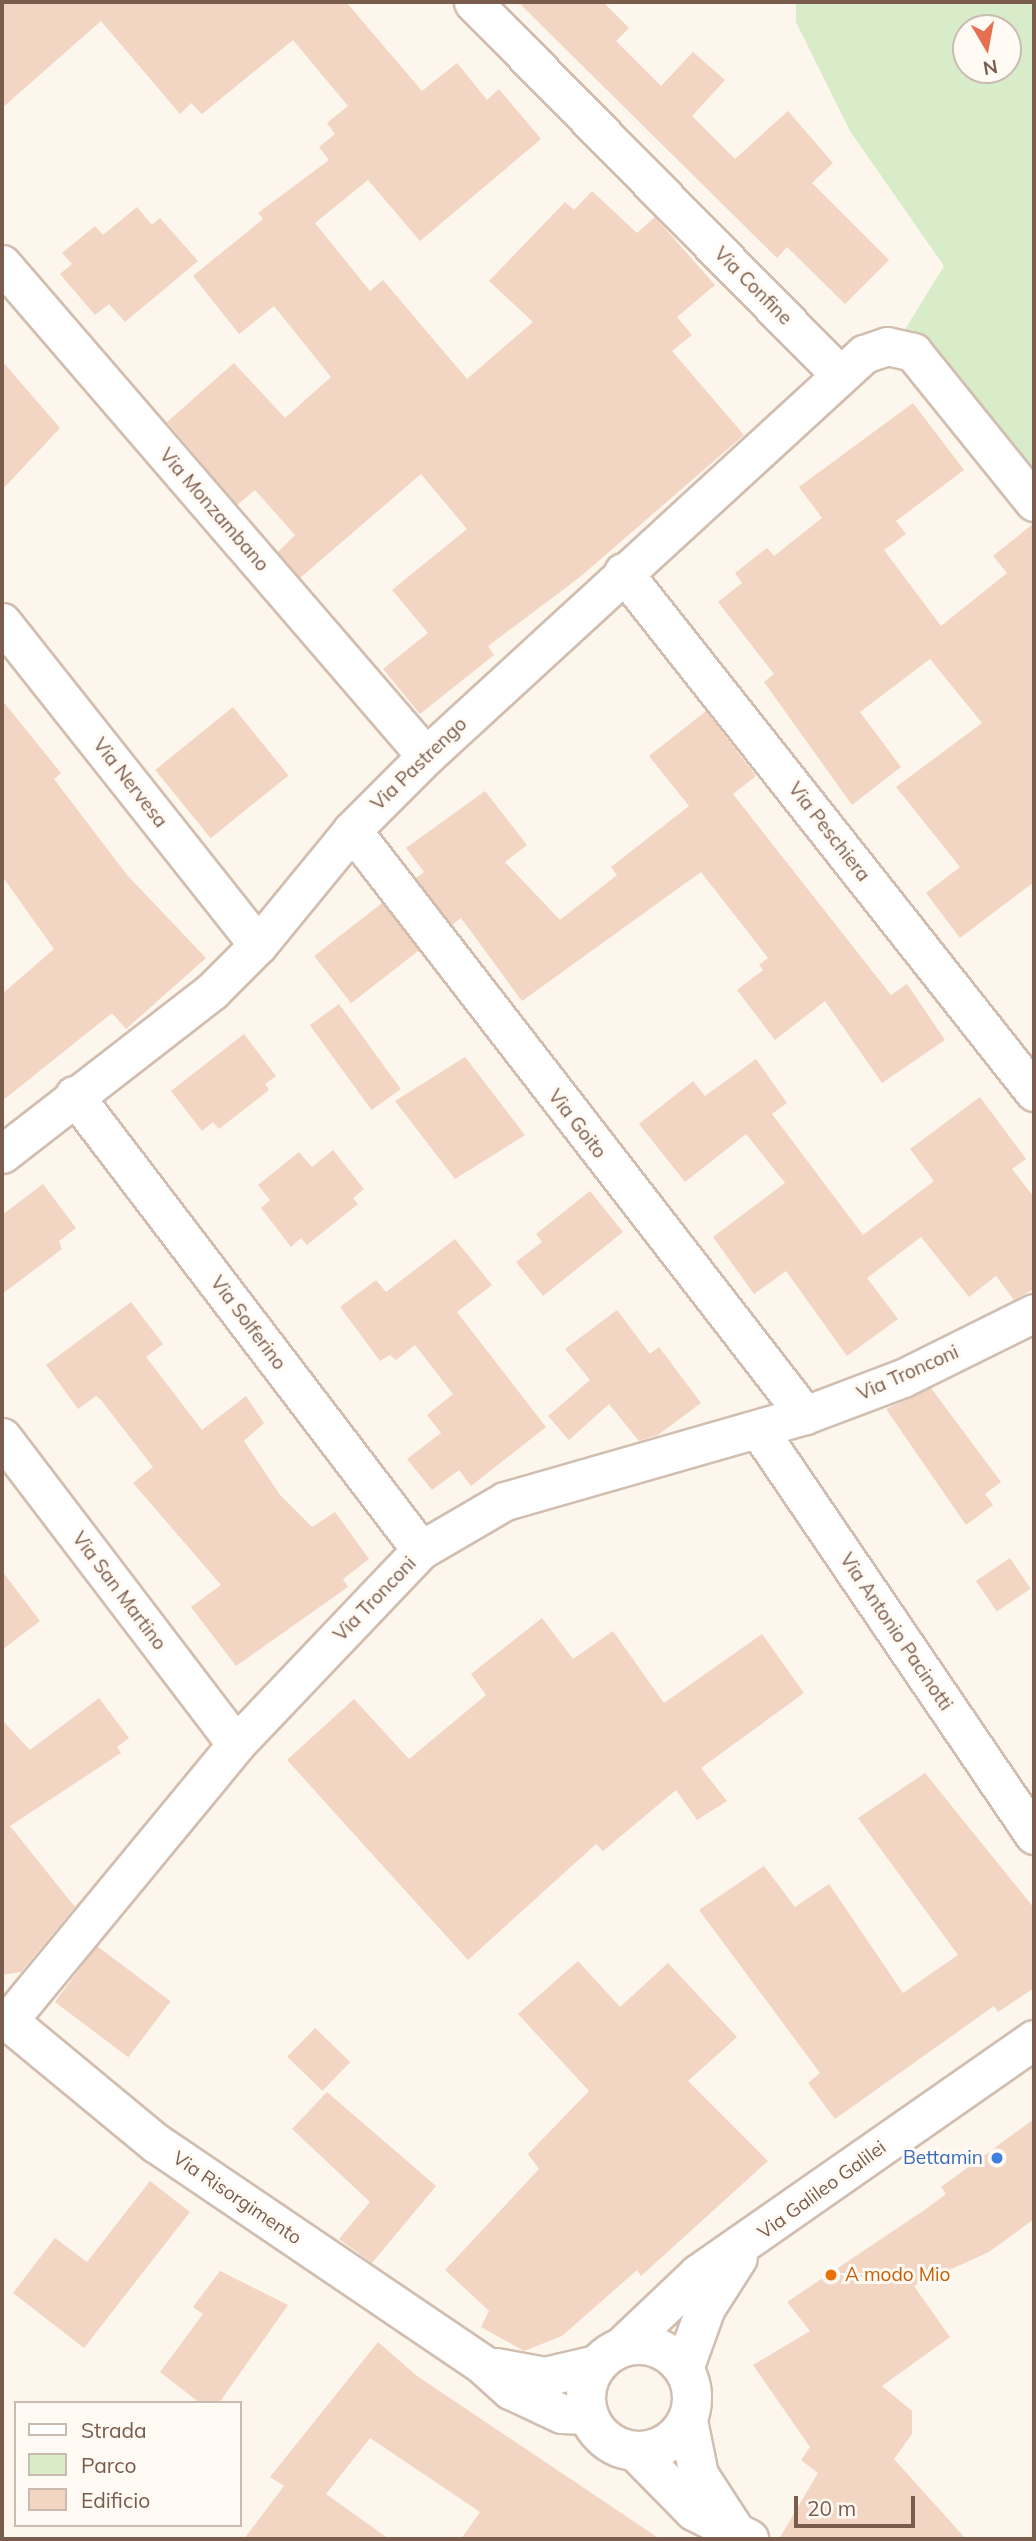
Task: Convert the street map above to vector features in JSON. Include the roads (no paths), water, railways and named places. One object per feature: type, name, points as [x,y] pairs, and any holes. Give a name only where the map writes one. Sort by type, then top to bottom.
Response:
[{"type":"street","name":"Via Confine","points":[[472,2],[840,374]]},
{"type":"street","name":"Via Monzambano","points":[[2,264],[426,756]]},
{"type":"street","points":[[840,374],[887,346],[913,352],[1034,502]]},
{"type":"street","name":"Via Pastrengo","points":[[2,1154],[74,1095],[212,991],[258,945],[352,830],[426,756],[840,374]]},
{"type":"street","name":"Via Peschiera","points":[[623,572],[1034,1092]]},
{"type":"street","name":"Via Nervesa","points":[[2,622],[258,945]]},
{"type":"street","name":"Via Goito","points":[[352,830],[805,1415]]},
{"type":"street","name":"Via Solferino","points":[[74,1095],[421,1550]]},
{"type":"street","name":"Via Tronconi","points":[[5,2019],[236,1744],[421,1550],[505,1501],[805,1415],[903,1378],[1034,1313]]},
{"type":"street","name":"Via Antonio Pacinotti","points":[[758,1429],[1034,1835]]},
{"type":"street","name":"Via San Martino","points":[[2,1437],[236,1744]]},
{"type":"street","name":"Via Risorgimento","points":[[5,2019],[157,2144],[483,2365],[528,2400],[562,2414],[589,2415]]},
{"type":"street","name":"Via Galileo Galilei","points":[[609,2356],[677,2291],[1034,2040]]},
{"type":"street","name":"Via Galileo Galilei","points":[[684,2369],[706,2308],[747,2244]]},
{"type":"street","name":"Via Risorgimento","points":[[483,2365],[545,2377],[609,2356],[657,2347],[684,2369]]},
{"type":"street","points":[[609,2356],[586,2398],[589,2415],[606,2441],[636,2452],[694,2511],[742,2535]]},
{"type":"street","points":[[684,2369],[692,2385],[688,2421],[699,2475],[742,2535]]},
{"type":"street","points":[[636,2452],[667,2444],[688,2421]]},
{"type":"place","name":"Bettamin","points":[[997,2158]]},
{"type":"place","name":"A modo Mio","points":[[831,2275]]}]
